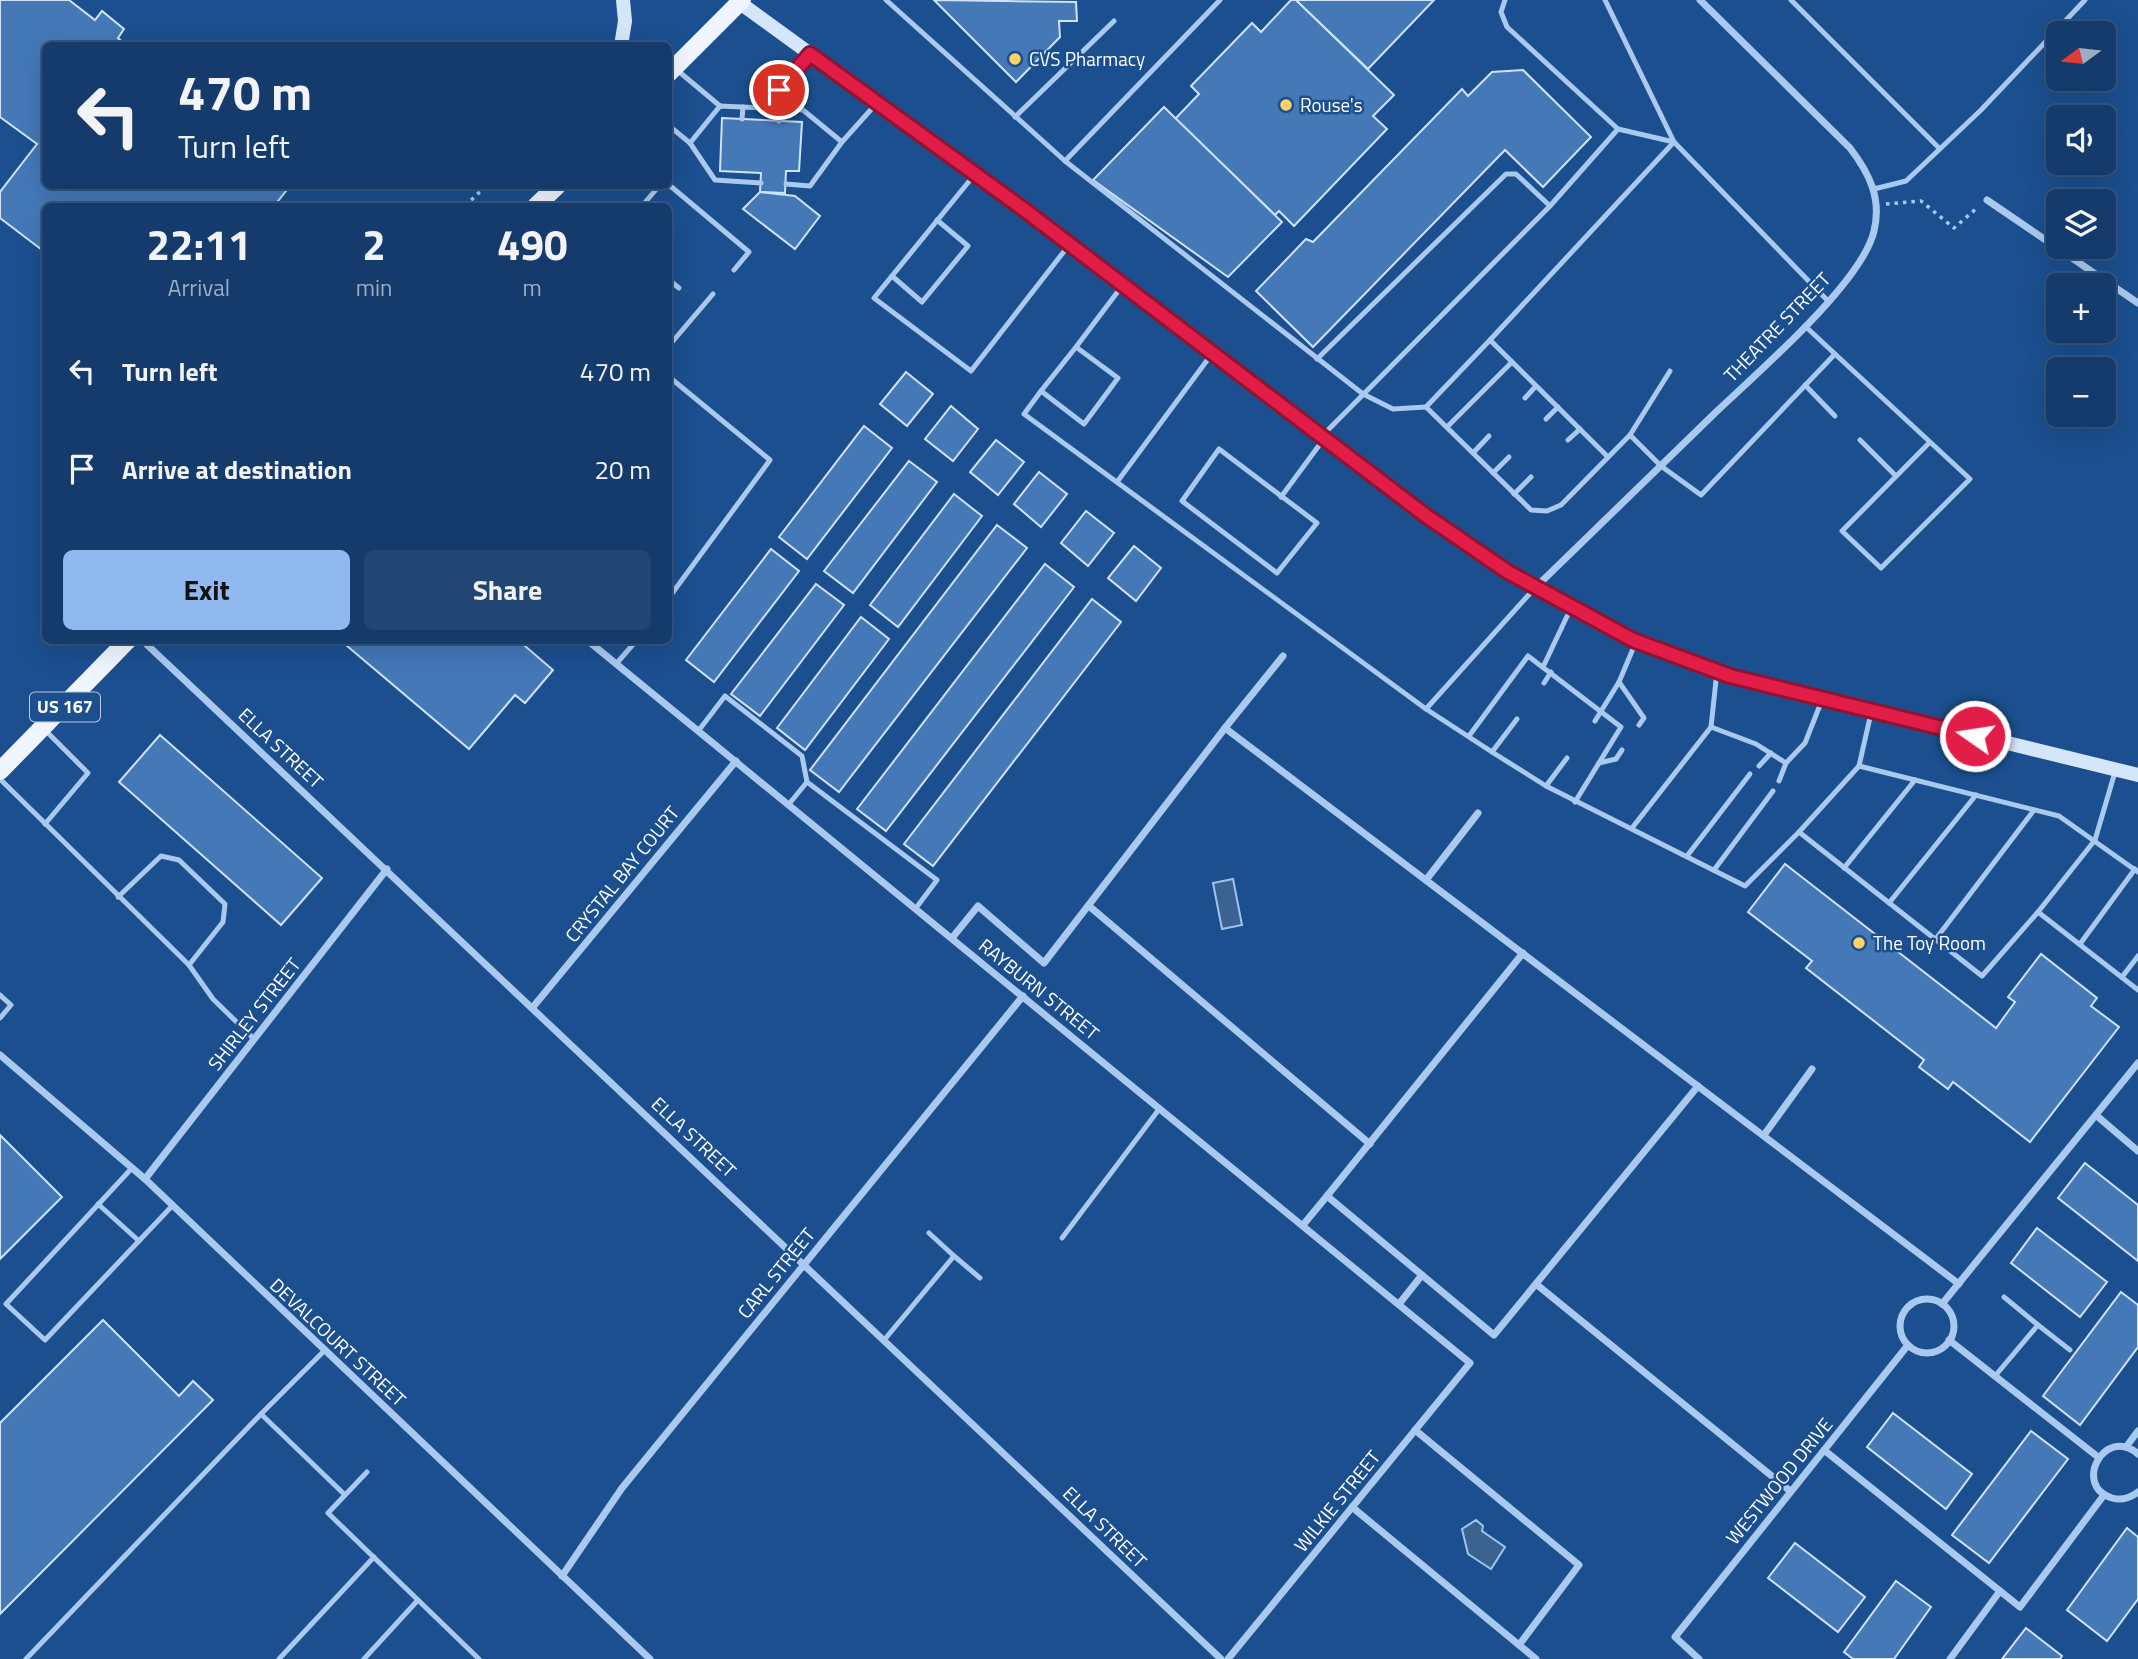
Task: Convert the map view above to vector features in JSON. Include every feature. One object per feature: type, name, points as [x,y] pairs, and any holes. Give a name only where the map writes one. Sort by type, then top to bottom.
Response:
[{"type":"main road","points":[[622,42],[625,21],[623,0]]},
{"type":"main road","points":[[672,71],[739,1],[975,174],[1478,553],[1571,608],[1637,640],[1717,671],[1822,700],[2138,775]]},
{"type":"main road","points":[[539,203],[554,189]]},
{"type":"main road","name":"US 167","points":[[3,761],[44,728],[124,644]]},
{"type":"street","name":"THEATRE STREET","points":[[1535,588],[1805,326],[1861,260],[1870,245],[1876,204],[1874,189],[1864,166],[1850,148],[1700,0]]},
{"type":"street","points":[[1987,200],[2138,303]]},
{"type":"street","name":"ELLA STREET","points":[[146,644],[805,1263],[1221,1659]]},
{"type":"street","name":"RAYBURN STREET","points":[[592,644],[1470,1363]]},
{"type":"street","points":[[952,938],[978,906],[1044,962],[1283,656]]},
{"type":"street","points":[[1225,728],[1959,1284]]},
{"type":"street","name":"CRYSTAL BAY COURT","points":[[533,1007],[736,761]]},
{"type":"street","points":[[1426,880],[1478,813]]},
{"type":"street","name":"SHIRLEY STREET","points":[[145,1179],[387,869]]},
{"type":"street","points":[[1089,906],[1370,1144]]},
{"type":"street","points":[[1303,1225],[1524,953]]},
{"type":"street","name":"CARL STREET","points":[[562,1576],[622,1489],[1023,996]]},
{"type":"street","name":"DEVALCOURT STREET","points":[[0,1055],[173,1205],[650,1659]]},
{"type":"street","points":[[1942,1304],[2138,1063]]},
{"type":"street","points":[[1764,1135],[1812,1069]]},
{"type":"street","points":[[1327,1196],[1494,1335],[1698,1086]]},
{"type":"street","points":[[2096,1116],[2138,1151]]},
{"type":"street","points":[[1398,1304],[1422,1275]]},
{"type":"street","points":[[1536,1284],[1790,1491]]},
{"type":"street","points":[[1924,1299],[1942,1304],[1953,1318],[1949,1340],[1932,1352],[1924,1353],[1909,1345],[1903,1339],[1900,1322],[1908,1307],[1924,1299]]},
{"type":"street","points":[[1949,1340],[2098,1457]]},
{"type":"street","name":"WESTWOOD DRIVE","points":[[1699,1659],[1675,1637],[1909,1345]]},
{"type":"street","name":"WILKIE STREET","points":[[1228,1659],[1470,1363]]},
{"type":"street","points":[[1415,1430],[1579,1565],[1519,1645]]},
{"type":"street","points":[[2126,1447],[2138,1431]]},
{"type":"street","points":[[2138,1454],[2126,1447],[2108,1448],[2098,1457],[2093,1477],[2104,1494],[2125,1499],[2138,1492]]},
{"type":"street","points":[[1824,1450],[2020,1607],[2104,1494]]},
{"type":"street","points":[[1352,1507],[1536,1659]]},
{"type":"street","points":[[1950,1659],[2000,1591]]},
{"type":"lane","points":[[886,0],[1065,161],[1363,394],[1394,408],[1426,407],[1674,142]]},
{"type":"lane","points":[[1065,161],[1220,0]]},
{"type":"lane","points":[[1504,0],[1501,12],[1507,27],[1618,129],[1674,142]]},
{"type":"lane","points":[[1605,0],[1674,142],[1828,300]]},
{"type":"lane","points":[[1791,0],[1939,148]]},
{"type":"lane","points":[[1874,189],[1906,181],[2085,0]]},
{"type":"lane","points":[[1015,117],[1114,21]]},
{"type":"lane","points":[[763,108],[810,54]]},
{"type":"lane","points":[[672,71],[720,106],[803,110],[842,142]]},
{"type":"lane","points":[[786,184],[810,186],[842,142],[877,102]]},
{"type":"lane","points":[[690,143],[720,106]]},
{"type":"lane","points":[[742,119],[743,107]]},
{"type":"lane","points":[[779,109],[779,121]]},
{"type":"lane","points":[[672,128],[690,143],[715,180],[761,183]]},
{"type":"lane","points":[[1281,497],[1322,438],[1550,206],[1618,129]]},
{"type":"lane","points":[[738,172],[738,182]]},
{"type":"lane","points":[[975,174],[874,298],[971,371],[1069,245]]},
{"type":"lane","points":[[1318,359],[1506,174],[1516,174],[1550,206]]},
{"type":"lane","points":[[672,187],[749,252],[734,270]]},
{"type":"lane","points":[[645,203],[656,189]]},
{"type":"lane","points":[[892,276],[922,302],[968,246],[937,220]]},
{"type":"lane","points":[[672,282],[679,288]]},
{"type":"lane","points":[[1122,286],[1024,414],[1426,709],[1546,786],[1745,886],[1859,766],[1871,712]]},
{"type":"lane","points":[[672,340],[713,294]]},
{"type":"lane","points":[[1805,326],[1970,479],[1881,568],[1842,531],[1930,442]]},
{"type":"lane","points":[[1490,340],[1608,457]]},
{"type":"lane","points":[[1041,391],[1084,424],[1118,378],[1076,347]]},
{"type":"lane","points":[[1117,482],[1212,354]]},
{"type":"lane","points":[[1630,435],[1661,466],[1701,495],[1835,354]]},
{"type":"lane","points":[[1447,428],[1512,362]]},
{"type":"lane","points":[[1426,407],[1531,510],[1547,511],[1561,505],[1630,435],[1670,371]]},
{"type":"lane","points":[[672,379],[770,460],[672,594]]},
{"type":"lane","points":[[1525,398],[1536,386]]},
{"type":"lane","points":[[1805,386],[1835,416]]},
{"type":"lane","points":[[1546,419],[1558,407]]},
{"type":"lane","points":[[1568,440],[1580,429]]},
{"type":"lane","points":[[1473,453],[1489,436]]},
{"type":"lane","points":[[1860,440],[1896,476]]},
{"type":"lane","points":[[1219,449],[1281,497],[1317,523],[1277,573],[1182,501],[1219,449]]},
{"type":"lane","points":[[1493,473],[1509,457]]},
{"type":"lane","points":[[1514,494],[1531,477]]},
{"type":"lane","points":[[1426,709],[1535,588]]},
{"type":"lane","points":[[1543,667],[1571,608]]},
{"type":"lane","points":[[1595,721],[1619,682],[1637,640]]},
{"type":"lane","points":[[616,664],[634,644]]},
{"type":"lane","points":[[1469,736],[1528,656],[1621,727],[1575,802]]},
{"type":"lane","points":[[1632,828],[1711,727],[1717,671]]},
{"type":"lane","points":[[1544,683],[1551,672]]},
{"type":"lane","points":[[1619,682],[1644,718],[1639,725]]},
{"type":"lane","points":[[699,730],[725,696],[802,757],[807,782],[937,880],[916,908]]},
{"type":"lane","points":[[1779,781],[1786,762],[1805,743],[1822,700]]},
{"type":"lane","points":[[1492,752],[1517,719]]},
{"type":"lane","points":[[1711,727],[1786,762]]},
{"type":"lane","points":[[44,728],[88,773],[45,824]]},
{"type":"lane","points":[[1599,764],[1616,759],[1622,750]]},
{"type":"lane","points":[[1759,765],[1771,753]]},
{"type":"lane","points":[[1546,786],[1567,758]]},
{"type":"lane","points":[[1859,766],[2059,816],[2136,870],[2080,944]]},
{"type":"lane","points":[[1799,832],[1982,976],[2038,912],[2095,840],[2116,769]]},
{"type":"lane","points":[[1687,856],[1751,774]]},
{"type":"lane","points":[[0,779],[189,965],[213,999],[254,1039]]},
{"type":"lane","points":[[1844,868],[1915,780]]},
{"type":"lane","points":[[789,804],[807,782]]},
{"type":"lane","points":[[1714,870],[1773,791]]},
{"type":"lane","points":[[1889,903],[1976,795]]},
{"type":"lane","points":[[1936,940],[2034,810]]},
{"type":"lane","points":[[118,897],[160,856],[179,860],[225,904],[223,922],[189,965]]},
{"type":"lane","points":[[2038,912],[2138,990]]},
{"type":"lane","points":[[2122,977],[2138,956]]},
{"type":"lane","points":[[0,995],[11,1005],[0,1018]]},
{"type":"lane","points":[[1062,1238],[1160,1108]]},
{"type":"lane","points":[[132,1168],[6,1304],[45,1340],[173,1205]]},
{"type":"lane","points":[[98,1204],[139,1241]]},
{"type":"lane","points":[[929,1233],[980,1278]]},
{"type":"lane","points":[[885,1339],[954,1256]]},
{"type":"lane","points":[[2004,1297],[2070,1350]]},
{"type":"lane","points":[[1996,1376],[2038,1325]]},
{"type":"lane","points":[[26,1659],[324,1351]]},
{"type":"lane","points":[[261,1415],[345,1495]]},
{"type":"lane","points":[[367,1472],[328,1513],[479,1659]]},
{"type":"lane","points":[[279,1659],[374,1557]]},
{"type":"lane","points":[[364,1659],[418,1600]]},
{"type":"path","points":[[467,203],[483,189]]},
{"type":"path","points":[[1876,204],[1921,201],[1954,228],[1987,200]]},
{"type":"water","points":[[1233,879],[1242,925],[1222,929],[1213,883]]},
{"type":"water","points":[[1476,1520],[1483,1526],[1482,1531],[1505,1547],[1491,1569],[1468,1554],[1462,1529]]},
{"type":"building","points":[[0,0],[69,0],[95,20],[102,11],[124,29],[118,38],[122,42],[42,42],[42,189],[288,189],[276,203],[42,203],[42,250],[0,218],[0,192],[37,144],[0,117]]},
{"type":"building","name":"CVS Pharmacy","points":[[934,0],[1076,2],[1077,21],[1059,21],[1060,37],[1016,82]]},
{"type":"building","name":"Rouse's","points":[[1291,0],[1296,0],[1394,95],[1373,116],[1387,129],[1294,226],[1279,211],[1275,215],[1175,119],[1199,94],[1191,86],[1252,23],[1261,32]]},
{"type":"building","points":[[1296,0],[1434,0],[1368,69]]},
{"type":"building","points":[[1523,70],[1591,137],[1543,187],[1505,150],[1313,347],[1256,291],[1306,239],[1313,242],[1462,89],[1468,96],[1492,72]]},
{"type":"building","points":[[1164,107],[1282,222],[1228,277],[1093,180]]},
{"type":"building","points":[[722,118],[802,122],[799,171],[786,171],[785,193],[760,192],[761,173],[720,171]]},
{"type":"building","points":[[760,192],[795,196],[820,216],[795,249],[743,209]]},
{"type":"building","points":[[906,372],[933,394],[907,426],[880,404]]},
{"type":"building","points":[[951,406],[978,429],[953,461],[925,439]]},
{"type":"building","points":[[864,426],[892,448],[807,559],[779,537]]},
{"type":"building","points":[[996,440],[1024,462],[998,495],[970,472]]},
{"type":"building","points":[[909,461],[937,482],[853,593],[824,571]]},
{"type":"building","points":[[1039,472],[1067,494],[1041,527],[1014,504]]},
{"type":"building","points":[[954,494],[982,516],[898,627],[870,605]]},
{"type":"building","points":[[1086,511],[1114,533],[1088,566],[1061,543]]},
{"type":"building","points":[[997,525],[1027,548],[839,792],[810,770]]},
{"type":"building","points":[[1134,546],[1161,568],[1136,601],[1108,578]]},
{"type":"building","points":[[771,549],[799,571],[714,682],[686,660]]},
{"type":"building","points":[[1045,564],[1074,587],[886,831],[857,809]]},
{"type":"building","points":[[816,584],[844,605],[760,716],[731,694]]},
{"type":"building","points":[[1092,599],[1121,622],[933,866],[904,844]]},
{"type":"building","points":[[861,617],[889,639],[805,750],[777,728]]},
{"type":"building","points":[[345,644],[523,644],[553,670],[525,703],[515,695],[469,749]]},
{"type":"building","points":[[160,735],[322,878],[281,925],[119,782]]},
{"type":"building","points":[[1785,864],[1996,1028],[2015,1002],[2008,997],[2041,954],[2097,998],[2091,1006],[2119,1027],[2030,1142],[1953,1082],[1948,1089],[1919,1067],[1924,1060],[1806,968],[1812,961],[1748,912]]},
{"type":"building","points":[[0,1135],[62,1197],[0,1259]]},
{"type":"building","points":[[2085,1163],[2138,1205],[2138,1261],[2058,1198]]},
{"type":"building","points":[[2037,1228],[2107,1282],[2080,1317],[2011,1263]]},
{"type":"building","points":[[2121,1292],[2138,1305],[2138,1347],[2080,1425],[2043,1396]]},
{"type":"building","points":[[103,1320],[179,1396],[193,1381],[213,1400],[0,1614],[0,1423]]},
{"type":"building","points":[[1893,1413],[1972,1474],[1946,1509],[1867,1447]]},
{"type":"building","points":[[2031,1431],[2068,1459],[1989,1563],[1952,1535]]},
{"type":"building","points":[[2127,1528],[2138,1537],[2138,1599],[2107,1641],[2067,1610]]},
{"type":"building","points":[[1795,1543],[1865,1597],[1838,1632],[1768,1578]]},
{"type":"building","points":[[1896,1581],[1931,1607],[1894,1659],[1853,1659],[1844,1652]]},
{"type":"building","points":[[2026,1628],[2062,1656],[2060,1659],[2002,1659]]},
{"type":"place","name":"CVS Pharmacy","points":[[1015,59]]},
{"type":"place","name":"Rouse's","points":[[1286,105]]},
{"type":"place","name":"The Toy Room","points":[[1859,943]]},
{"type":"route","points":[[779,90],[810,54],[1026,211],[1133,296],[1425,515],[1508,572],[1598,623],[1633,640],[1730,676],[1975,736]]}]
